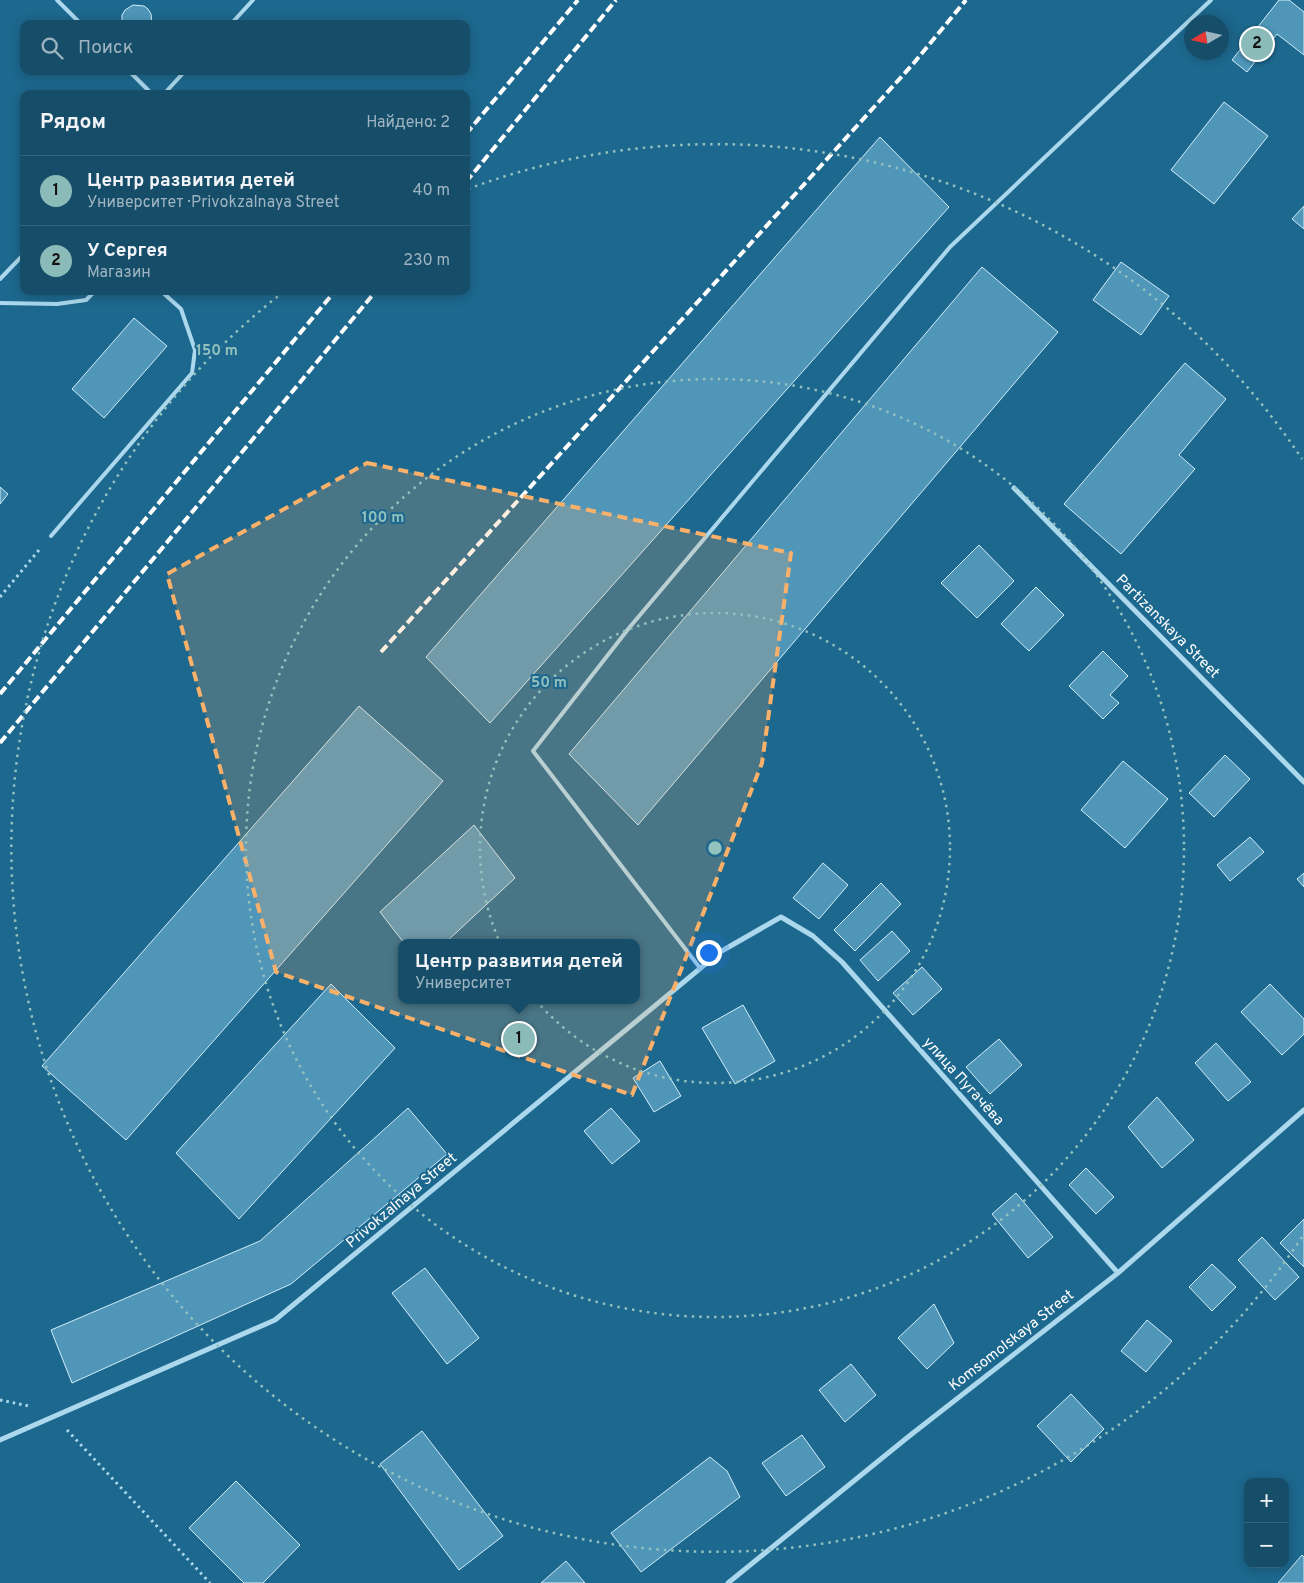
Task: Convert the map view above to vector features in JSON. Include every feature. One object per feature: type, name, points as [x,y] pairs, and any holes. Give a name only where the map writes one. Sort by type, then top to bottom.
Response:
[{"type":"street","name":"Partizanskaya Street","points":[[1014,488],[1304,782]]},
{"type":"street","name":"Privokzalnaya Street","points":[[0,1440],[275,1320],[720,952],[781,917]]},
{"type":"street","name":"улица Пугачёва","points":[[781,917],[813,936],[842,962],[1118,1273]]},
{"type":"street","name":"Komsomolskaya Street","points":[[728,1583],[908,1437],[1118,1273],[1304,1110]]},
{"type":"lane","points":[[57,0],[77,20]]},
{"type":"lane","points":[[235,20],[253,0]]},
{"type":"lane","points":[[700,968],[533,751],[628,628],[950,247],[1211,0]]},
{"type":"lane","points":[[133,75],[148,90]]},
{"type":"lane","points":[[168,90],[181,75]]},
{"type":"lane","points":[[0,279],[20,258]]},
{"type":"lane","points":[[0,303],[57,304],[86,300],[90,295]]},
{"type":"lane","points":[[51,536],[192,373],[195,350],[181,309],[166,295]]},
{"type":"path","points":[[0,597],[51,536]]},
{"type":"path","points":[[53,1416],[210,1583]]},
{"type":"highlighted area","points":[[367,463],[791,553],[762,763],[632,1095],[276,972],[167,574]]},
{"type":"building","points":[[1279,0],[1289,0],[1304,12],[1304,55],[1277,34],[1247,72],[1232,60]]},
{"type":"building","points":[[133,5],[144,6],[151,14],[152,20],[122,20],[125,10]]},
{"type":"building","points":[[1224,102],[1268,136],[1214,204],[1171,170]]},
{"type":"building","points":[[880,137],[949,207],[490,723],[426,657]]},
{"type":"building","points":[[1304,206],[1304,229],[1292,219]]},
{"type":"building","points":[[1121,262],[1169,296],[1141,335],[1093,300]]},
{"type":"building","points":[[982,267],[1058,332],[638,825],[569,754]]},
{"type":"building","points":[[134,318],[167,346],[104,418],[72,389]]},
{"type":"building","points":[[1185,363],[1226,399],[1179,455],[1195,469],[1121,554],[1064,504]]},
{"type":"building","points":[[0,487],[8,494],[0,504]]},
{"type":"building","points":[[979,545],[1014,581],[977,618],[941,583]]},
{"type":"building","points":[[1036,587],[1064,615],[1029,651],[1001,624]]},
{"type":"building","points":[[1103,651],[1128,676],[1110,695],[1119,703],[1103,719],[1069,686]]},
{"type":"building","points":[[359,706],[443,781],[126,1140],[42,1066]]},
{"type":"building","points":[[1225,755],[1250,779],[1214,817],[1189,793]]},
{"type":"building","points":[[1123,761],[1168,799],[1125,848],[1081,810]]},
{"type":"building","points":[[474,825],[515,878],[449,939],[401,939],[380,912]]},
{"type":"building","points":[[1250,837],[1264,852],[1230,881],[1217,865]]},
{"type":"building","points":[[823,863],[848,885],[819,919],[793,898]]},
{"type":"building","points":[[1304,873],[1304,887],[1297,879]]},
{"type":"building","points":[[881,883],[901,904],[855,951],[834,930]]},
{"type":"building","points":[[892,931],[910,951],[878,981],[860,960]]},
{"type":"building","points":[[922,967],[942,989],[913,1015],[893,993]]},
{"type":"building","points":[[331,984],[395,1048],[239,1219],[176,1153]]},
{"type":"building","points":[[1270,984],[1304,1019],[1304,1034],[1282,1055],[1241,1012]]},
{"type":"building","points":[[743,1005],[775,1061],[735,1084],[702,1028]]},
{"type":"building","points":[[999,1039],[1022,1065],[990,1094],[966,1067]]},
{"type":"building","points":[[1216,1043],[1251,1082],[1228,1101],[1195,1063]]},
{"type":"building","points":[[660,1061],[681,1096],[654,1112],[633,1078]]},
{"type":"building","points":[[1157,1097],[1194,1140],[1162,1168],[1128,1127]]},
{"type":"building","points":[[408,1108],[447,1154],[291,1284],[72,1383],[51,1330],[260,1241]]},
{"type":"building","points":[[611,1108],[640,1141],[612,1164],[584,1131]]},
{"type":"building","points":[[1086,1168],[1114,1197],[1096,1214],[1069,1185]]},
{"type":"building","points":[[1016,1193],[1053,1237],[1028,1258],[992,1214]]},
{"type":"building","points":[[1304,1219],[1304,1267],[1280,1243]]},
{"type":"building","points":[[1262,1237],[1299,1277],[1275,1300],[1238,1260]]},
{"type":"building","points":[[1212,1264],[1236,1287],[1212,1311],[1189,1287]]},
{"type":"building","points":[[425,1268],[479,1338],[447,1364],[392,1293]]},
{"type":"building","points":[[934,1304],[954,1343],[927,1369],[898,1338]]},
{"type":"building","points":[[1147,1320],[1172,1341],[1146,1372],[1121,1351]]},
{"type":"building","points":[[851,1364],[876,1395],[845,1422],[819,1390]]},
{"type":"building","points":[[1071,1394],[1104,1429],[1071,1462],[1037,1426]]},
{"type":"building","points":[[422,1431],[503,1536],[459,1570],[380,1464]]},
{"type":"building","points":[[802,1435],[825,1467],[786,1496],[762,1463]]},
{"type":"building","points":[[710,1457],[727,1471],[740,1497],[641,1572],[611,1533]]},
{"type":"building","points":[[236,1481],[300,1545],[263,1583],[244,1583],[189,1528]]},
{"type":"building","points":[[1302,1555],[1304,1557],[1304,1583],[1278,1583]]},
{"type":"building","points":[[566,1561],[585,1583],[541,1583]]},
{"type":"railway","points":[[470,129],[578,0]]},
{"type":"railway","points":[[470,177],[616,0]]},
{"type":"railway","points":[[381,652],[913,64],[966,0]]},
{"type":"railway","points":[[0,694],[332,295]]},
{"type":"railway","points":[[0,743],[373,295]]},
{"type":"place","name":"У Сергея","points":[[1257,44]]},
{"type":"place","name":"Центр развития детей","points":[[519,1039]]}]
